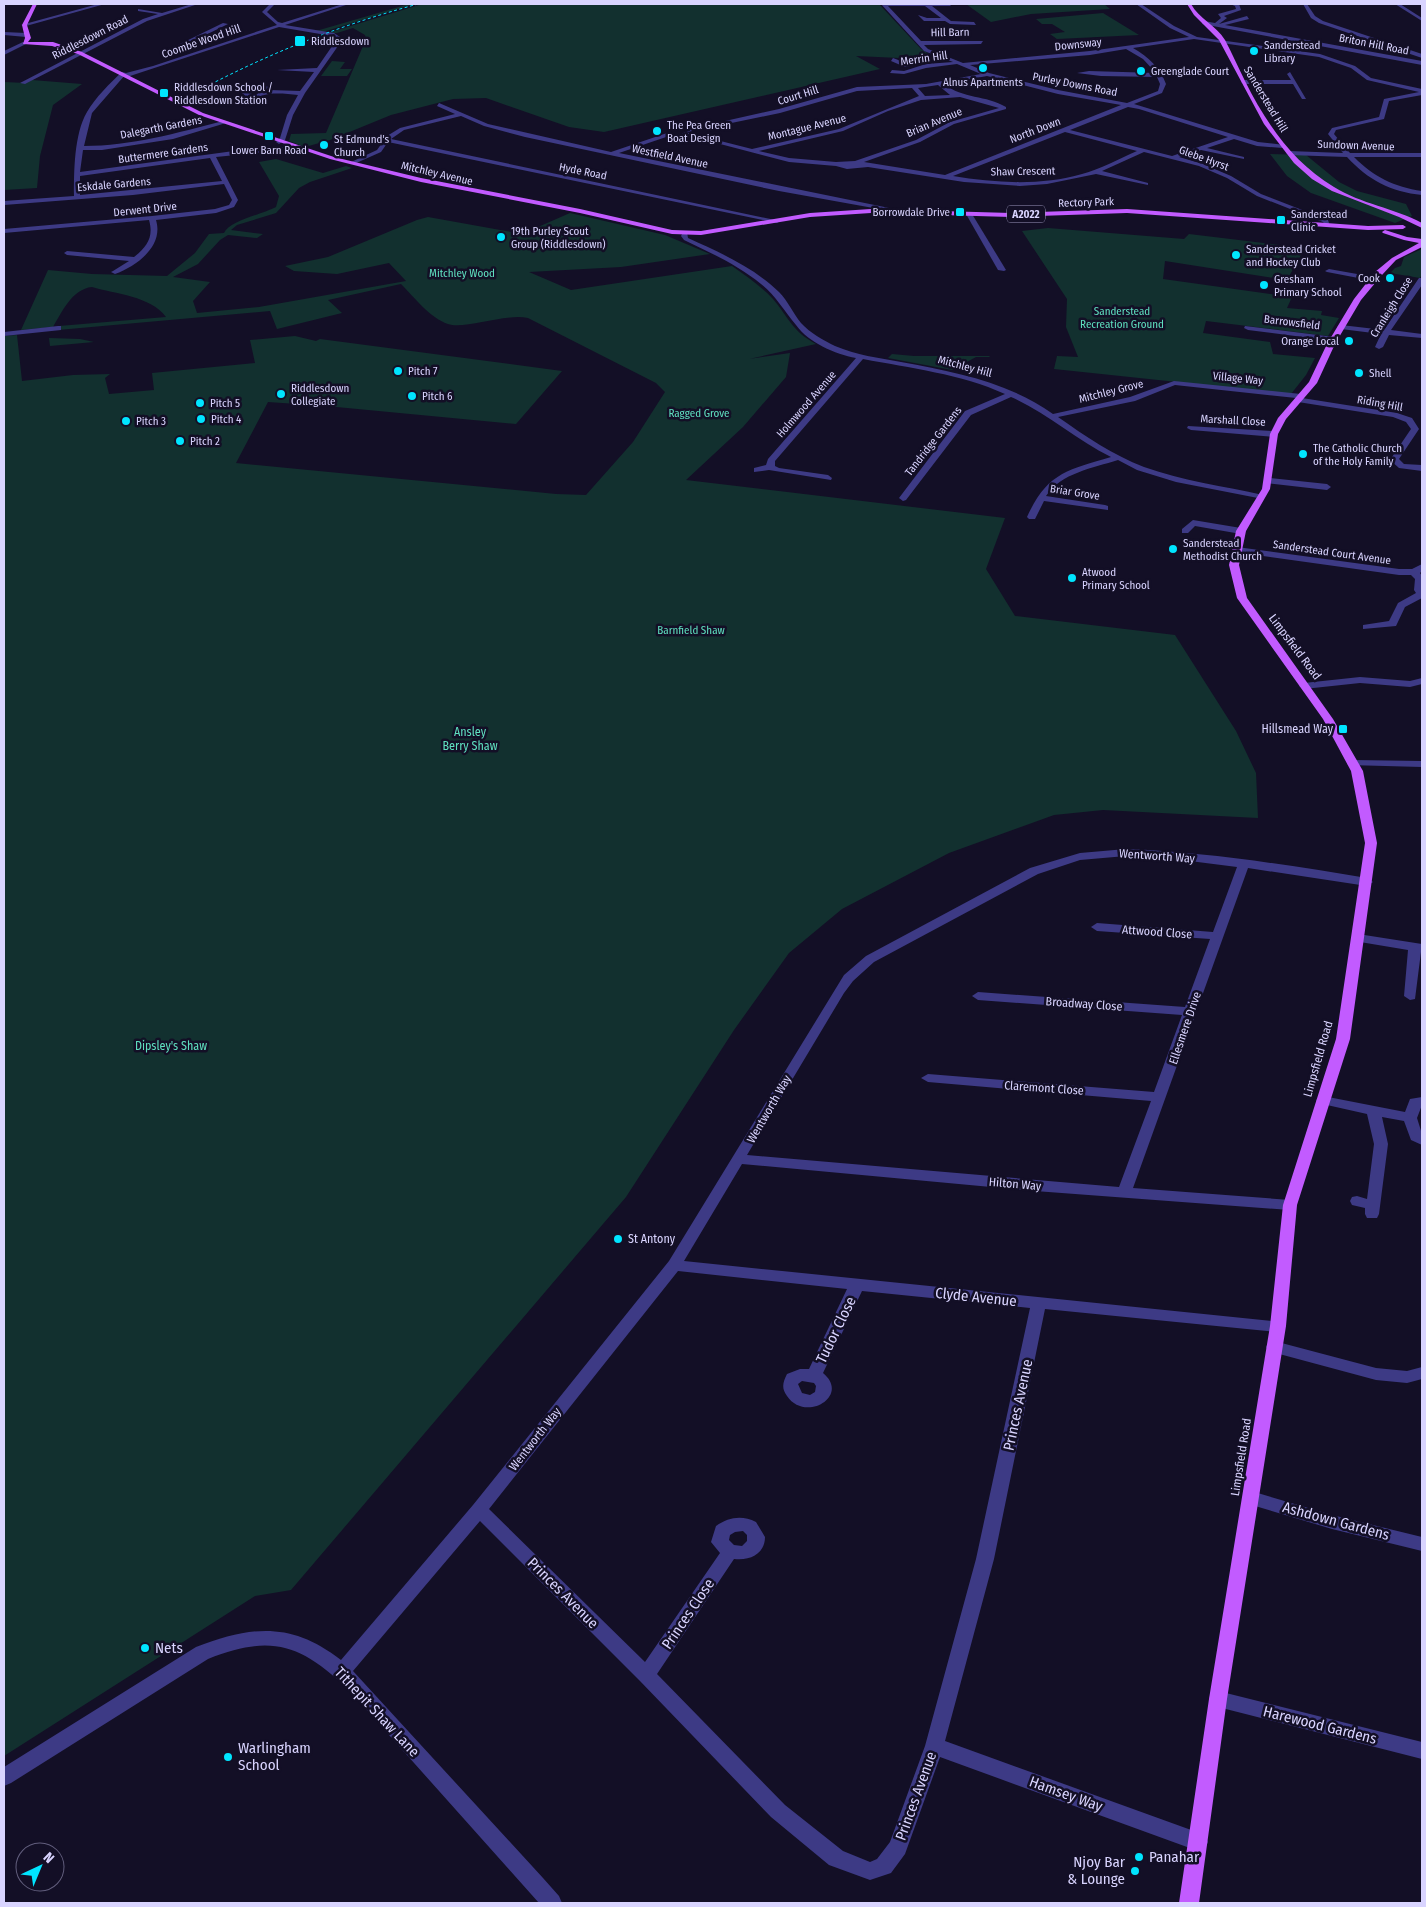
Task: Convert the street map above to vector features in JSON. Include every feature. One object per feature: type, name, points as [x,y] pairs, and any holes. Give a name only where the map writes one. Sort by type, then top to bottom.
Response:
[{"type":"main road","points":[[25,43],[28,38],[24,31],[24,25],[35,4]]},
{"type":"main road","points":[[1189,4],[1222,41]]},
{"type":"main road","name":"Sanderstead Hill","points":[[1222,41],[1270,128],[1289,153],[1318,180],[1335,190],[1407,217],[1422,226]]},
{"type":"main road","name":"Mitchley Avenue","points":[[25,43],[53,44],[80,53],[126,74],[178,104],[223,123],[296,147],[352,163],[462,189],[580,211],[658,230],[685,233]]},
{"type":"main road","name":"Rectory Park","points":[[685,233],[722,230],[843,212],[901,211],[1011,215],[1127,211],[1368,228],[1422,226]]},
{"type":"main road","points":[[1407,217],[1411,224],[1396,232],[1412,243],[1410,249]]},
{"type":"main road","name":"Rectory Park","points":[[1368,228],[1422,243]]},
{"type":"main road","name":"Limpsfield Road","points":[[1189,1903],[1218,1699],[1278,1326],[1290,1205],[1343,1039],[1368,882],[1371,843],[1357,771],[1328,719],[1242,598],[1234,574],[1237,550],[1241,531],[1269,481],[1274,434],[1282,418],[1313,383],[1322,360],[1341,327],[1374,279],[1388,263],[1422,243]]},
{"type":"street","points":[[24,25],[103,4]]},
{"type":"street","name":"Riddlesdown Road","points":[[23,83],[80,53],[162,14],[196,4]]},
{"type":"street","points":[[273,4],[264,12],[279,25],[334,35],[340,39],[302,93],[290,115],[283,139],[279,142]]},
{"type":"street","name":"Coombe Wood Hill","points":[[126,74],[194,56],[279,25],[347,4]]},
{"type":"street","points":[[884,4],[950,5]]},
{"type":"street","name":"Purley Downs Road","points":[[884,4],[928,51],[987,74],[1058,92],[1130,104],[1263,146],[1283,146]]},
{"type":"street","points":[[925,4],[934,11],[960,24],[974,24]]},
{"type":"street","points":[[1138,4],[1165,22],[1196,38],[1277,48],[1320,56],[1353,67],[1369,79],[1422,92]]},
{"type":"street","points":[[1218,26],[1218,22],[1224,18],[1221,14],[1239,10],[1236,5],[1232,4]]},
{"type":"street","points":[[1305,4],[1312,17],[1321,22],[1422,56]]},
{"type":"street","points":[[1397,4],[1422,20]]},
{"type":"street","points":[[139,11],[162,14]]},
{"type":"street","points":[[914,11],[934,11]]},
{"type":"street","points":[[920,16],[926,20],[945,17],[968,18]]},
{"type":"street","points":[[1218,26],[1247,18]]},
{"type":"street","name":"Briton Hill Road","points":[[1204,23],[1421,63]]},
{"type":"street","points":[[181,45],[225,24]]},
{"type":"street","points":[[284,37],[288,32],[296,29]]},
{"type":"street","points":[[4,32],[26,35]]},
{"type":"street","name":"Hill Barn","points":[[920,43],[982,43],[976,36]]},
{"type":"street","name":"Downsway","points":[[960,64],[1128,48],[1196,38]]},
{"type":"street","points":[[191,40],[226,44]]},
{"type":"street","points":[[4,53],[25,43]]},
{"type":"street","points":[[1128,48],[1147,59],[1160,75]]},
{"type":"street","points":[[892,60],[908,65],[948,59]]},
{"type":"street","name":"Merrin Hill","points":[[892,72],[960,64]]},
{"type":"street","points":[[280,70],[318,70]]},
{"type":"street","points":[[1089,73],[1160,75]]},
{"type":"street","points":[[77,197],[76,174],[89,113],[113,83],[126,74]]},
{"type":"street","name":"Court Hill","points":[[612,154],[670,134],[776,112],[854,89],[879,86],[916,89],[987,74]]},
{"type":"street","points":[[1290,74],[1304,98]]},
{"type":"street","name":"North Down","points":[[948,176],[1160,92],[1163,85],[1160,75]]},
{"type":"street","points":[[1244,82],[1294,82]]},
{"type":"street","points":[[940,84],[946,91],[960,96]]},
{"type":"street","points":[[916,89],[922,96],[920,98]]},
{"type":"street","points":[[265,92],[302,93]]},
{"type":"street","points":[[1422,92],[1386,100],[1382,118],[1331,131],[1346,155],[1388,186],[1422,193]]},
{"type":"street","name":"Montague Avenue","points":[[754,150],[837,131],[920,98],[960,96]]},
{"type":"street","name":"Brian Avenue","points":[[856,163],[921,140],[950,123],[1000,110],[1004,107],[960,96]]},
{"type":"street","name":"Westfield Avenue","points":[[439,105],[459,115],[503,130],[779,189],[901,211]]},
{"type":"street","points":[[352,163],[379,151],[386,140],[394,133],[412,125],[459,115]]},
{"type":"street","name":"Dalegarth Gardens","points":[[81,150],[96,151],[102,148],[195,132],[223,123]]},
{"type":"street","name":"Court Hill","points":[[670,134],[668,132],[677,129],[686,132]]},
{"type":"street","name":"Glebe Hyrst","points":[[1064,130],[1173,157],[1214,170],[1256,194],[1326,221],[1328,225]]},
{"type":"street","name":"Brian Avenue","points":[[686,132],[727,146],[754,150],[798,161],[836,164],[856,163],[898,169]]},
{"type":"street","points":[[1173,157],[1233,137]]},
{"type":"street","name":"Buttermere Gardens","points":[[252,150],[271,139]]},
{"type":"street","name":"Hyde Road","points":[[386,140],[777,221]]},
{"type":"street","name":"Buttermere Gardens","points":[[76,174],[143,167],[252,150],[296,147]]},
{"type":"street","points":[[1202,148],[1242,158]]},
{"type":"street","name":"Shaw Crescent","points":[[898,169],[998,183],[1034,183],[1072,179],[1144,150]]},
{"type":"street","name":"Sundown Avenue","points":[[1289,153],[1346,155],[1422,154]]},
{"type":"street","name":"Derwent Drive","points":[[4,231],[216,211],[232,206],[235,200],[213,156]]},
{"type":"street","name":"Brian Avenue","points":[[836,164],[847,167],[867,165]]},
{"type":"street","points":[[1093,171],[1146,184]]},
{"type":"street","name":"Eskdale Gardens","points":[[4,204],[226,182]]},
{"type":"street","points":[[969,214],[1002,270]]},
{"type":"street","points":[[115,272],[143,253],[155,238],[152,218]]},
{"type":"street","name":"Mitchley Hill","points":[[685,233],[686,239],[733,261],[762,281],[778,296],[799,325],[812,336],[833,348],[862,356],[948,372],[1013,393],[1054,416],[1089,444],[1116,458],[1179,480],[1260,497]]},
{"type":"street","points":[[67,253],[135,259]]},
{"type":"street","points":[[1329,271],[1374,279]]},
{"type":"street","name":"Cranleigh Close","points":[[1379,347],[1386,332],[1422,280]]},
{"type":"street","points":[[1341,327],[1422,336]]},
{"type":"street","points":[[4,334],[58,328]]},
{"type":"street","name":"Barrowsfield","points":[[1248,328],[1334,339]]},
{"type":"street","name":"Holmwood Avenue","points":[[770,466],[771,461],[862,356]]},
{"type":"street","name":"Village Way","points":[[1171,383],[1299,398]]},
{"type":"street","name":"Mitchley Grove","points":[[1054,416],[1132,399],[1171,383]]},
{"type":"street","name":"Tandridge Gardens","points":[[903,498],[968,413],[1013,393]]},
{"type":"street","name":"Riding Hill","points":[[1299,398],[1400,416],[1412,423],[1418,431],[1394,460],[1402,466],[1422,468]]},
{"type":"street","name":"Marshall Close","points":[[1191,428],[1274,434]]},
{"type":"street","points":[[1032,518],[1041,498],[1050,486],[1063,477],[1116,458]]},
{"type":"street","points":[[757,470],[770,466],[777,470],[828,478]]},
{"type":"street","points":[[1269,481],[1328,484],[1325,499]]},
{"type":"street","name":"Briar Grove","points":[[1041,498],[1105,508]]},
{"type":"street","points":[[1185,531],[1193,523],[1241,531]]},
{"type":"street","name":"Sanderstead Court Avenue","points":[[1237,550],[1399,572],[1418,569]]},
{"type":"street","points":[[1370,625],[1393,624],[1397,620],[1401,605],[1421,595],[1418,569]]},
{"type":"street","points":[[1304,686],[1360,680],[1410,684],[1422,688]]},
{"type":"street","points":[[1410,684],[1422,681]]},
{"type":"street","points":[[1352,763],[1422,764]]},
{"type":"street","name":"Wentworth Way","points":[[342,1671],[479,1510],[674,1265],[848,978],[857,968],[883,951],[1034,871],[1073,858],[1103,854],[1146,853],[1244,864],[1368,882]]},
{"type":"street","name":"Ellesmere Drive","points":[[1124,1192],[1244,864]]},
{"type":"street","name":"Attwood Close","points":[[1097,928],[1218,936]]},
{"type":"street","points":[[1358,938],[1419,948],[1410,996]]},
{"type":"street","name":"Broadway Close","points":[[978,996],[1190,1011]]},
{"type":"street","name":"Claremont Close","points":[[928,1078],[1160,1097]]},
{"type":"street","points":[[1324,1100],[1374,1112],[1410,1118]]},
{"type":"street","points":[[1422,1100],[1415,1102],[1410,1118],[1416,1137],[1422,1140]]},
{"type":"street","points":[[1357,1201],[1372,1210],[1381,1144],[1374,1112]]},
{"type":"street","name":"Hilton Way","points":[[739,1159],[1290,1205]]},
{"type":"street","name":"Clyde Avenue","points":[[674,1265],[1278,1326]]},
{"type":"street","name":"Tudor Close","points":[[814,1374],[858,1285]]},
{"type":"street","name":"Princes Avenue","points":[[479,1510],[778,1811],[836,1858],[870,1872],[884,1866],[898,1847],[934,1746],[985,1559],[1039,1303]]},
{"type":"street","points":[[1274,1347],[1376,1374],[1407,1377],[1422,1372]]},
{"type":"street","name":"Ashdown Gardens","points":[[1251,1498],[1332,1522],[1422,1544]]},
{"type":"street","name":"Princes Close","points":[[646,1676],[730,1552]]},
{"type":"street","name":"Tithepit Shaw Lane","points":[[4,1777],[202,1653],[225,1643],[256,1638],[286,1640],[307,1646],[342,1671],[552,1903]]},
{"type":"street","name":"Harewood Gardens","points":[[1218,1699],[1422,1751]]},
{"type":"street","name":"Hamsey Way","points":[[934,1746],[1198,1842]]},
{"type":"green space","points":[[414,4],[323,32],[316,31]]},
{"type":"green space","points":[[422,4],[879,4],[921,49],[931,55],[921,59],[856,56],[880,69],[604,132],[569,127],[486,98],[453,99],[391,115],[330,140],[305,147],[289,141],[291,134],[326,133],[366,39],[365,35],[353,28],[337,33],[328,33]]},
{"type":"green space","points":[[966,4],[1104,4],[1110,9],[1031,14],[991,22]]},
{"type":"green space","points":[[1103,13],[1139,35],[1057,39],[1050,34],[1065,32],[1052,24],[1042,24],[1036,19]]},
{"type":"green space","points":[[332,61],[345,62],[340,69],[352,69],[347,76],[321,76]]},
{"type":"green space","points":[[32,80],[82,84],[53,105],[40,156],[37,188],[4,190],[4,82],[26,83]]},
{"type":"green space","points":[[1270,154],[1306,155],[1339,182],[1357,191],[1406,204],[1412,216],[1395,223],[1311,193],[1287,176]]},
{"type":"green space","points":[[276,159],[323,173],[346,166],[352,168],[310,182],[299,188],[276,213],[237,225],[231,230],[263,234],[257,238],[228,235],[220,240],[198,264],[173,277],[210,282],[193,301],[197,313],[259,307],[406,281],[389,263],[337,274],[294,271],[285,266],[328,257],[428,217],[522,234],[570,213],[665,235],[710,254],[621,267],[529,272],[571,290],[732,266],[748,277],[773,299],[801,334],[816,344],[749,359],[790,353],[786,377],[743,427],[686,480],[1005,518],[986,569],[1015,616],[1175,635],[1236,731],[1256,773],[1258,818],[1103,810],[1054,815],[949,853],[842,909],[789,953],[734,1030],[626,1197],[291,1590],[255,1596],[4,1756],[4,336],[17,335],[22,381],[73,375],[110,374],[105,378],[109,394],[154,390],[152,373],[255,363],[250,340],[295,336],[316,341],[320,339],[562,371],[516,424],[268,402],[236,463],[556,494],[586,495],[633,442],[665,392],[656,383],[528,318],[508,318],[464,325],[448,324],[429,312],[401,284],[328,300],[342,313],[277,329],[270,311],[58,330],[59,326],[166,317],[151,304],[142,300],[92,287],[79,292],[68,302],[53,327],[21,330],[48,270],[92,274],[167,276],[195,253],[209,234],[224,233],[239,221],[276,207],[279,196],[259,162]]},
{"type":"green space","name":"Sanderstead Recreation Ground","points":[[1048,228],[1184,239],[1189,234],[1305,248],[1287,280],[1165,261],[1163,279],[1292,297],[1287,308],[1322,311],[1321,315],[1339,318],[1328,336],[1206,321],[1203,333],[1270,342],[1273,354],[1315,358],[1306,375],[1291,394],[1054,369],[1057,356],[1078,357],[1066,327],[1067,299],[1022,231]]},
{"type":"green space","points":[[1422,249],[1422,274],[1420,278],[1390,273],[1395,268],[1401,266],[1404,257]]},
{"type":"green space","points":[[49,338],[80,339],[94,342],[50,346]]},
{"type":"green space","points":[[892,354],[914,356],[990,356],[976,357],[952,370],[888,358]]},
{"type":"railway","points":[[196,92],[250,65],[304,42],[360,21],[418,4]]},
{"type":"place","name":"Riddlesdown","points":[[300,41]]},
{"type":"place","name":"Sanderstead Library","points":[[1254,51]]},
{"type":"place","name":"Alnus Apartments","points":[[983,68]]},
{"type":"place","name":"Greenglade Court","points":[[1141,71]]},
{"type":"place","name":"Riddlesdown School / Riddlesdown Station","points":[[164,93]]},
{"type":"place","name":"The Pea Green Boat Design","points":[[657,131]]},
{"type":"place","name":"Lower Barn Road","points":[[269,136]]},
{"type":"place","name":"St Edmund's Church","points":[[324,145]]},
{"type":"place","name":"Borrowdale Drive","points":[[960,212]]},
{"type":"place","name":"Sanderstead Clinic","points":[[1281,220]]},
{"type":"place","name":"19th Purley Scout Group (Riddlesdown)","points":[[501,237]]},
{"type":"place","name":"Sanderstead Cricket and Hockey Club","points":[[1236,255]]},
{"type":"place","name":"Cook","points":[[1390,278]]},
{"type":"place","name":"Gresham Primary School","points":[[1264,285]]},
{"type":"place","name":"Orange Local","points":[[1349,341]]},
{"type":"place","name":"Pitch 7","points":[[398,371]]},
{"type":"place","name":"Shell","points":[[1359,373]]},
{"type":"place","name":"Riddlesdown Collegiate","points":[[281,394]]},
{"type":"place","name":"Pitch 6","points":[[412,396]]},
{"type":"place","name":"Pitch 5","points":[[200,403]]},
{"type":"place","name":"Pitch 4","points":[[201,419]]},
{"type":"place","name":"Pitch 3","points":[[126,421]]},
{"type":"place","name":"Pitch 2","points":[[180,441]]},
{"type":"place","name":"The Catholic Church of the Holy Family","points":[[1303,454]]},
{"type":"place","name":"Sanderstead Methodist Church","points":[[1173,549]]},
{"type":"place","name":"Atwood Primary School","points":[[1072,578]]},
{"type":"place","name":"Hillsmead Way","points":[[1343,729]]},
{"type":"place","name":"St Antony","points":[[618,1239]]},
{"type":"place","name":"Nets","points":[[145,1648]]},
{"type":"place","name":"Warlingham School","points":[[228,1757]]},
{"type":"place","name":"Panahar","points":[[1139,1857]]},
{"type":"place","name":"Njoy Bar & Lounge","points":[[1135,1871]]},
{"type":"park label","name":"Mitchley Wood","points":[[462,273]]},
{"type":"park label","name":"Ragged Grove","points":[[699,413]]},
{"type":"park label","name":"Barnfield Shaw","points":[[691,630]]},
{"type":"park label","name":"Ansley Berry Shaw","points":[[470,739]]},
{"type":"park label","name":"Dipsley's Shaw","points":[[171,1046]]}]
